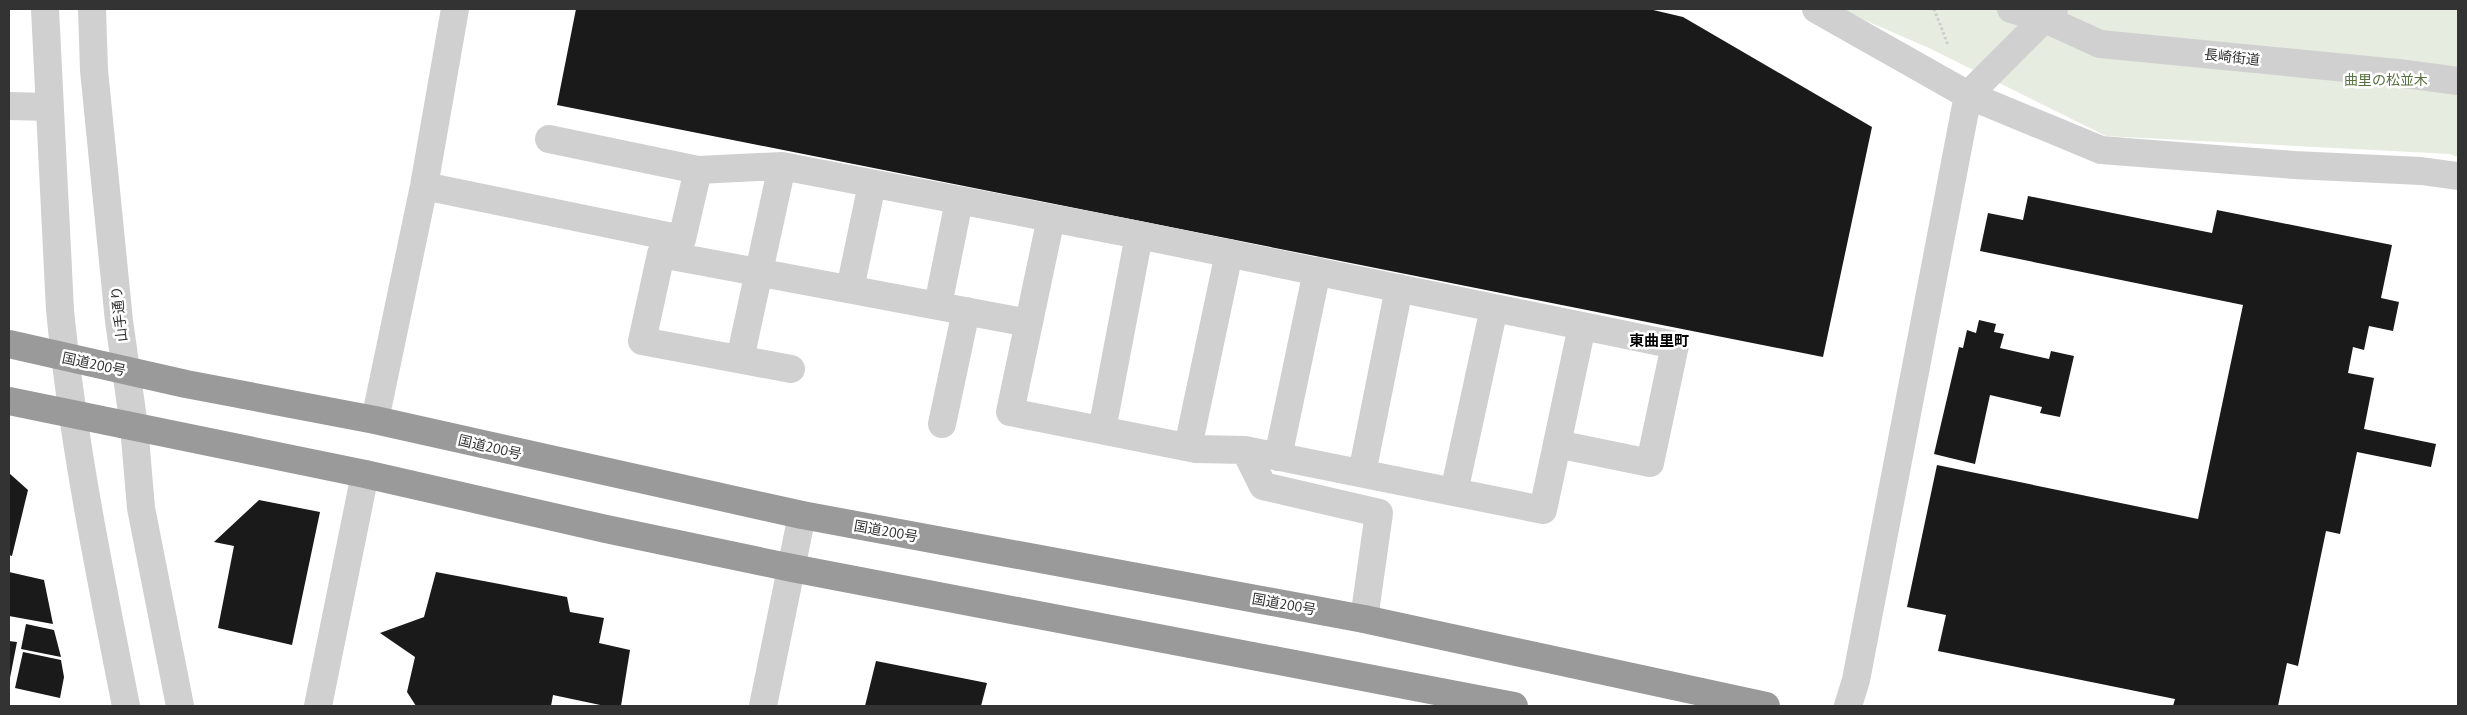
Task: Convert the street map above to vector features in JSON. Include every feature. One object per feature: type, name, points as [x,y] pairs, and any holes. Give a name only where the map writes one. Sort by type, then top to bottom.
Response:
[{"type":"highway","name":"国道200号","points":[[9,344],[64,358],[375,420],[802,516],[1364,619],[1766,706]]},
{"type":"highway","points":[[9,401],[365,474],[606,529],[792,568],[1514,706]]},
{"type":"street","points":[[46,9],[60,310],[64,358],[88,514],[126,706]]},
{"type":"street","name":"山手通り","points":[[92,9],[94,70],[125,370],[134,426],[140,508],[180,706]]},
{"type":"street","points":[[375,420],[424,186],[455,9]]},
{"type":"street","points":[[1816,9],[1968,94],[2101,150],[2294,165],[2421,171],[2458,176]]},
{"type":"street","name":"長崎街道","points":[[2011,9],[2049,14],[2100,44],[2398,73],[2458,81]]},
{"type":"street","points":[[1848,706],[1856,680],[1968,94],[2049,14]]},
{"type":"street","points":[[9,106],[50,107]]},
{"type":"street","points":[[549,139],[698,170],[782,166],[1230,253],[1675,345],[1650,464],[1557,444]]},
{"type":"street","points":[[740,359],[757,272],[782,166]]},
{"type":"street","points":[[698,170],[671,247],[642,341],[791,369]]},
{"type":"street","points":[[850,289],[872,184]]},
{"type":"street","points":[[424,186],[671,247],[757,272],[1029,322]]},
{"type":"street","points":[[938,305],[959,201]]},
{"type":"street","points":[[1051,218],[1010,412],[1188,447],[1245,450],[1543,510],[1582,326]]},
{"type":"street","points":[[1102,430],[1139,235]]},
{"type":"street","points":[[1188,447],[1230,253]]},
{"type":"street","points":[[1278,457],[1317,272]]},
{"type":"street","points":[[1362,473],[1399,288]]},
{"type":"street","points":[[1454,492],[1494,308]]},
{"type":"street","points":[[942,424],[966,311]]},
{"type":"street","points":[[1245,450],[1263,486],[1379,513],[1364,619]]},
{"type":"street","points":[[318,706],[365,474]]},
{"type":"street","points":[[763,706],[802,516]]},
{"type":"green space","name":"曲里の松並木","points":[[1839,9],[2458,9],[2458,157],[2450,154],[2106,136],[1929,48]]},
{"type":"building","points":[[576,9],[1649,9],[1683,17],[1872,127],[1823,357],[557,105]]},
{"type":"building","points":[[2028,196],[2212,233],[2217,210],[2392,245],[2381,298],[2399,302],[2393,331],[2369,326],[2364,350],[2353,347],[2348,373],[2374,378],[2364,429],[2436,444],[2431,467],[2357,452],[2340,534],[2326,531],[2298,666],[2287,663],[2278,706],[2173,706],[2175,699],[1938,651],[1946,615],[1907,607],[1937,465],[2198,519],[2243,305],[1980,251],[1988,213],[2023,220]]},
{"type":"building","points":[[1979,320],[1996,324],[1994,332],[2004,334],[2000,348],[2049,359],[2051,351],[2074,356],[2060,417],[2040,413],[2042,407],[1990,395],[1975,464],[1934,454],[1959,347],[1963,348],[1967,330],[1976,333]]},
{"type":"building","points":[[9,473],[28,490],[12,556],[9,555]]},
{"type":"building","points":[[259,500],[320,512],[292,645],[218,628],[234,546],[214,542]]},
{"type":"building","points":[[9,572],[44,580],[53,624],[9,616]]},
{"type":"building","points":[[436,572],[567,597],[570,612],[604,618],[599,643],[630,650],[621,706],[605,706],[553,695],[551,706],[416,706],[407,692],[415,657],[380,633],[424,617]]},
{"type":"building","points":[[26,624],[54,630],[61,657],[21,649]]},
{"type":"building","points":[[9,641],[17,642],[10,678],[9,677]]},
{"type":"building","points":[[23,652],[61,660],[64,677],[60,698],[15,688]]},
{"type":"building","points":[[876,661],[987,683],[981,706],[865,706]]},
{"type":"district","name":"東曲里町","points":[[1659,340]]}]
